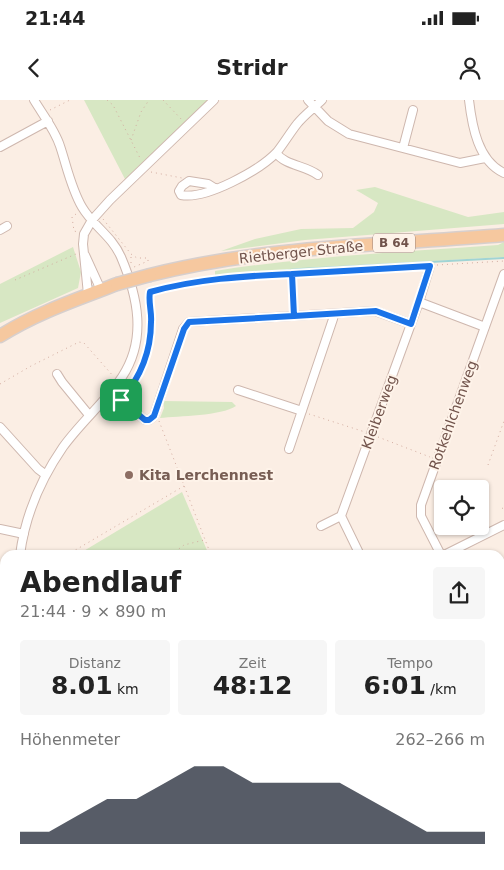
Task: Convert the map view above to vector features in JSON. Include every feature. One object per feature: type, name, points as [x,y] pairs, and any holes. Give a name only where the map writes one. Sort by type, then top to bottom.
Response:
[{"type":"main road","name":"Rietberger Straße","points":[[0,336],[46,312],[88,294],[117,284],[181,267],[261,255],[504,235]]},
{"type":"street","points":[[21,550],[33,501],[46,474],[64,446],[122,377],[133,356],[137,342],[139,322],[134,295],[122,260],[108,236],[92,220],[74,192],[60,144],[34,100]]},
{"type":"street","points":[[88,294],[84,234],[92,220],[214,100]]},
{"type":"street","points":[[308,100],[328,121],[348,134],[460,163],[485,158]]},
{"type":"street","points":[[216,189],[208,184],[189,181],[179,191],[181,195],[186,196],[216,189],[231,184],[276,153],[298,123],[322,100]]},
{"type":"street","points":[[469,100],[476,137],[485,158],[504,173]]},
{"type":"street","points":[[402,148],[412,110]]},
{"type":"street","points":[[0,147],[48,121]]},
{"type":"street","points":[[276,153],[282,161],[310,169],[318,175]]},
{"type":"street","points":[[84,252],[102,290]]},
{"type":"street","name":"Kleiberweg","points":[[341,516],[419,302],[430,266]]},
{"type":"street","name":"Rotkehlchenweg","points":[[440,550],[421,516],[421,505],[504,274]]},
{"type":"street","points":[[419,302],[485,327]]},
{"type":"street","points":[[110,391],[145,420],[149,420],[154,416],[184,329],[189,322],[376,311],[411,324]]},
{"type":"street","points":[[289,449],[334,314]]},
{"type":"street","points":[[57,374],[89,416]]},
{"type":"street","points":[[238,390],[302,411]]},
{"type":"street","points":[[0,426],[38,470],[46,474]]},
{"type":"street","points":[[321,526],[341,516],[358,550]]},
{"type":"street","points":[[453,550],[504,525]]},
{"type":"street","points":[[0,529],[24,534]]},
{"type":"path","points":[[42,113],[70,100]]},
{"type":"path","points":[[107,100],[113,105],[138,153]]},
{"type":"path","points":[[131,140],[141,112],[149,100]]},
{"type":"path","points":[[163,100],[188,126]]},
{"type":"path","points":[[144,167],[149,172],[189,181]]},
{"type":"path","points":[[107,224],[131,254],[137,258],[148,258],[148,261],[130,268]]},
{"type":"path","points":[[15,280],[52,263],[84,252]]},
{"type":"path","points":[[131,254],[131,260]]},
{"type":"path","points":[[121,400],[140,373],[146,358],[151,338],[150,292],[187,283],[214,280],[504,261]]},
{"type":"path","points":[[292,274],[294,316]]},
{"type":"path","points":[[0,384],[79,342],[84,343],[115,378],[118,374]]},
{"type":"path","points":[[154,416],[159,420],[209,550]]},
{"type":"path","points":[[488,465],[504,421]]},
{"type":"path","points":[[75,550],[184,485]]},
{"type":"path","points":[[178,550],[184,545],[205,540]]},
{"type":"green space","points":[[84,100],[210,100],[126,181]]},
{"type":"green space","points":[[375,187],[468,217],[504,212],[504,224],[305,240],[221,251],[255,239],[301,229],[353,228],[374,212],[378,203],[356,190]]},
{"type":"green space","points":[[504,242],[504,257],[322,267],[215,276],[215,271],[250,266],[356,255],[498,245]]},
{"type":"green space","points":[[73,247],[81,272],[78,288],[0,323],[0,284]]},
{"type":"green space","points":[[163,401],[232,402],[236,406],[210,414],[160,418],[164,408]]},
{"type":"green space","points":[[182,492],[207,550],[85,550]]},
{"type":"waterway","points":[[217,277],[300,269],[504,258]]},
{"type":"place","name":"Kita Lerchennest","points":[[129,475]]},
{"type":"route","points":[[121,400],[140,373],[146,358],[151,338],[150,292],[187,283],[292,274],[294,316],[376,311],[411,324],[430,266],[292,274],[294,316],[189,322],[184,329],[154,416],[149,420],[145,420],[121,400]]}]
